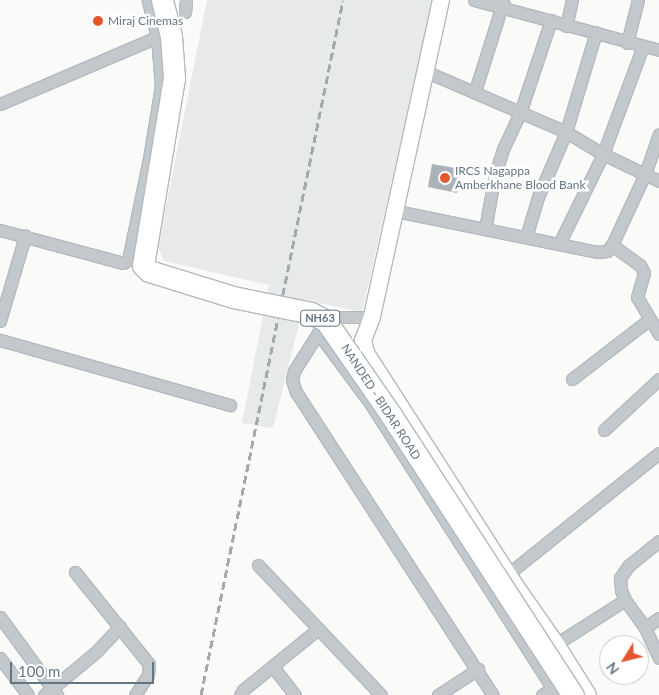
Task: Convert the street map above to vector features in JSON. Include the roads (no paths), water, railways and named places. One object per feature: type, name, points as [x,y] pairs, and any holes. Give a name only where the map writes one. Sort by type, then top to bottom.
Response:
[{"type":"highway","name":"NANDED - BIDAR ROAD","points":[[162,0],[171,36],[174,78],[143,265],[149,271],[233,297],[312,313],[326,321],[391,415],[561,693]]},
{"type":"street","points":[[0,230],[122,262],[128,260],[149,159],[161,86],[157,37],[148,0]]},
{"type":"street","points":[[185,12],[186,0]]},
{"type":"street","points":[[442,0],[372,317],[363,340],[366,353],[588,695]]},
{"type":"street","points":[[474,0],[503,4],[566,26],[596,32],[627,43],[659,50]]},
{"type":"street","points":[[566,26],[572,0]]},
{"type":"street","points":[[627,43],[638,0]]},
{"type":"street","points":[[475,91],[503,4]]},
{"type":"street","points":[[485,229],[495,174],[504,147],[520,113],[551,20]]},
{"type":"street","points":[[526,237],[538,197],[566,132],[596,32]]},
{"type":"street","points":[[0,104],[157,37]]},
{"type":"street","points":[[559,244],[602,154],[643,46]]},
{"type":"street","points":[[427,72],[475,91],[520,113],[566,132],[602,154],[659,181]]},
{"type":"street","points":[[396,212],[597,252],[607,251],[612,245],[645,174],[659,134]]},
{"type":"street","points":[[0,321],[25,236]]},
{"type":"street","points":[[612,245],[640,265],[644,273],[637,297],[659,334]]},
{"type":"street","points":[[372,317],[335,317],[318,333],[294,370],[292,380],[296,392],[478,669],[493,695]]},
{"type":"street","points":[[572,380],[650,319]]},
{"type":"street","points":[[318,333],[370,403],[561,693],[542,695]]},
{"type":"street","points":[[0,340],[230,405]]},
{"type":"street","points":[[604,430],[659,379]]},
{"type":"street","points":[[508,574],[659,453]]},
{"type":"street","points":[[659,541],[630,565],[620,578],[621,590],[625,600],[645,628],[659,658]]},
{"type":"street","points":[[258,565],[381,695]]},
{"type":"street","points":[[75,572],[149,664],[148,675],[135,695]]},
{"type":"street","points":[[556,644],[625,600]]},
{"type":"street","points":[[0,616],[51,693],[96,652],[120,626]]},
{"type":"street","points":[[645,628],[659,618]]},
{"type":"street","points":[[240,695],[243,690],[318,629]]},
{"type":"street","points":[[0,658],[28,695]]},
{"type":"street","points":[[273,667],[296,695]]},
{"type":"street","points":[[438,695],[478,669]]},
{"type":"railway","points":[[201,695],[343,0]]},
{"type":"place","name":"Miraj Cinemas","points":[[98,21]]},
{"type":"place","name":"IRCS Nagappa Amberkhane Blood Bank","points":[[445,178]]}]
